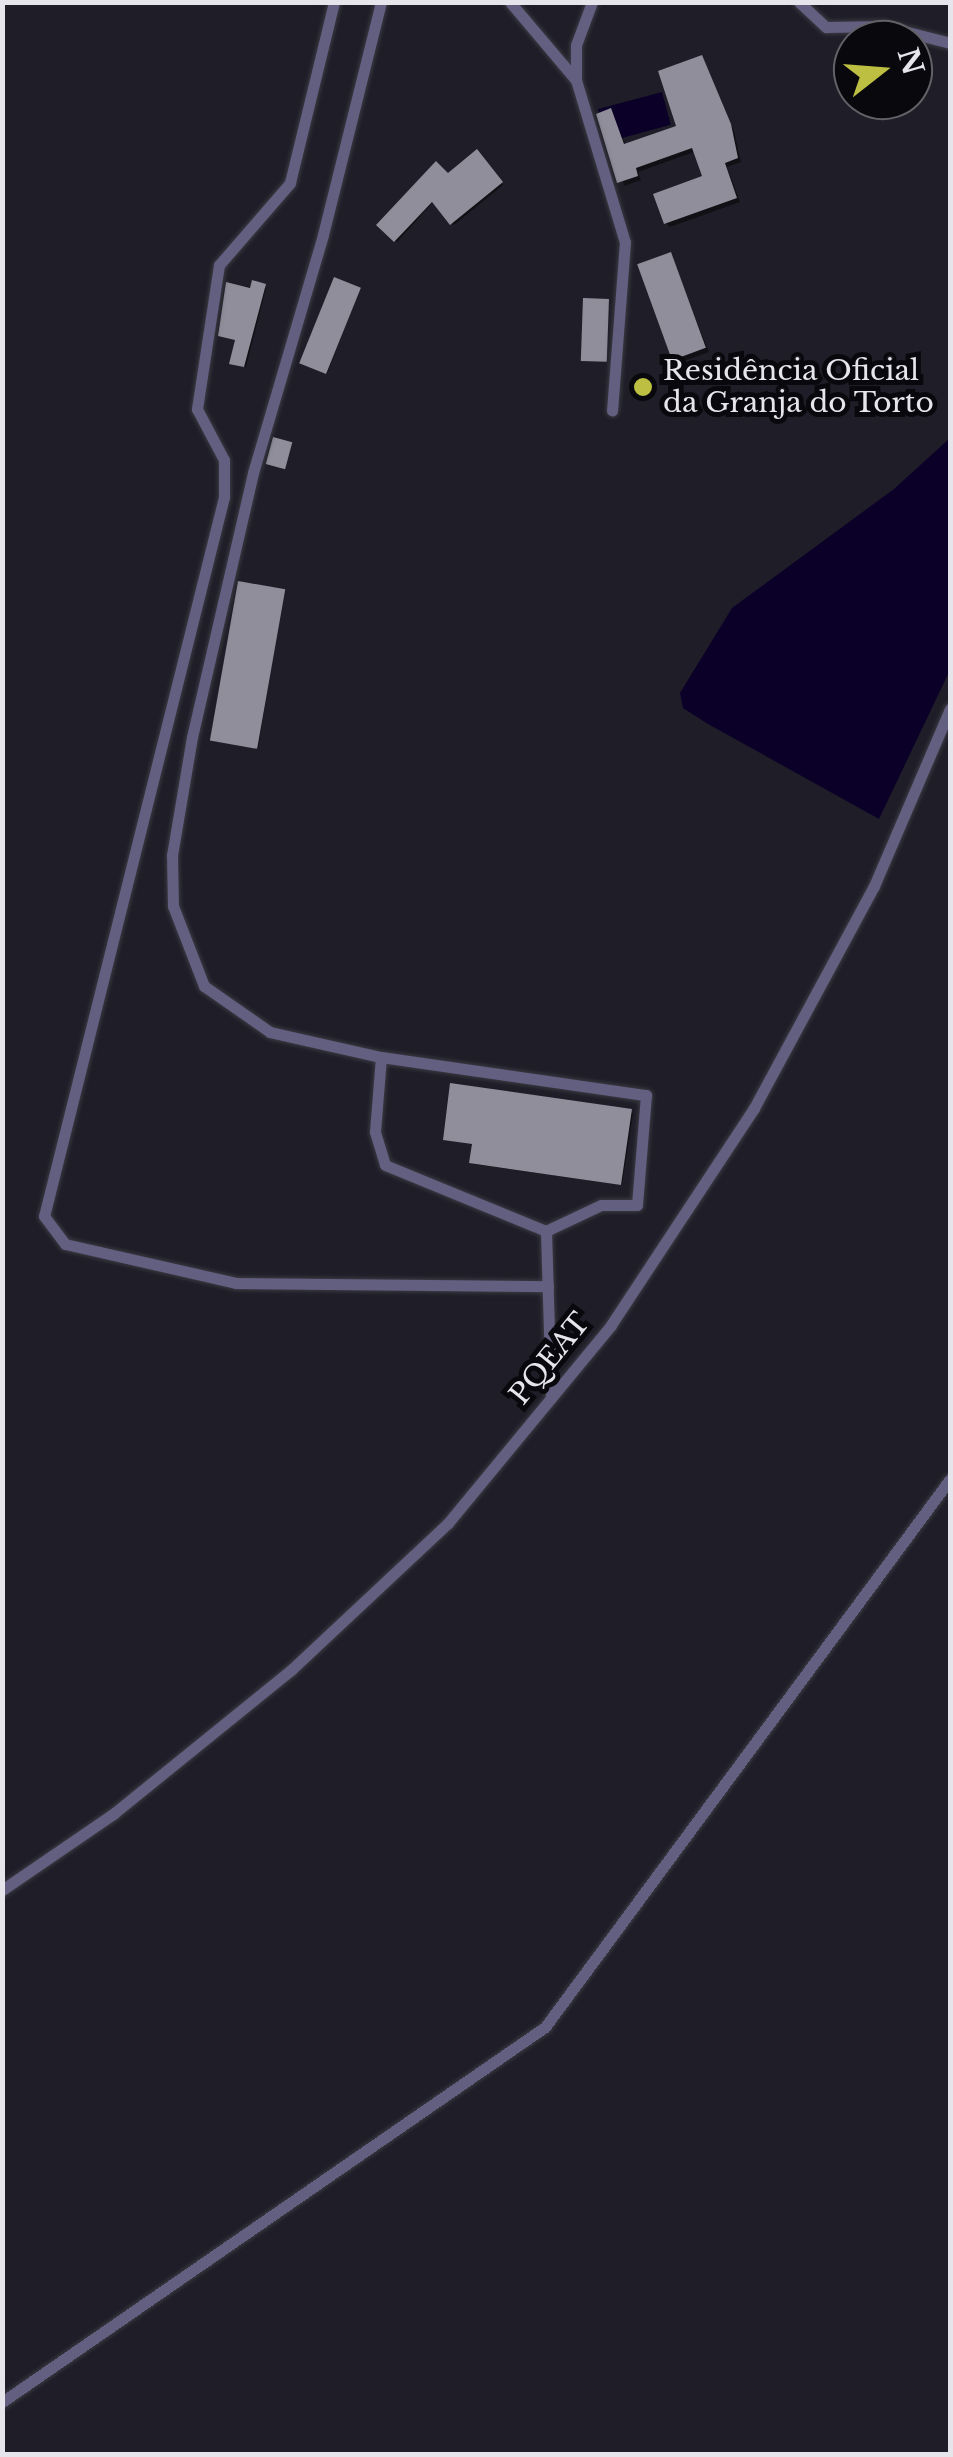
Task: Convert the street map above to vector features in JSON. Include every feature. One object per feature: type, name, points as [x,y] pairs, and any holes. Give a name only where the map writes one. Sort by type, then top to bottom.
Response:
[{"type":"lane","points":[[334,2],[290,183],[220,265],[197,408],[224,460],[224,497],[44,1216],[65,1244],[254,1285],[548,1286]]},
{"type":"lane","points":[[381,2],[323,236],[253,473],[192,737],[172,856],[174,906],[204,986],[270,1032],[381,1057],[646,1095],[637,1205],[601,1205],[546,1231],[385,1166],[375,1132],[381,1057]]},
{"type":"lane","points":[[510,2],[576,80]]},
{"type":"lane","points":[[592,2],[576,45],[576,80],[625,242],[612,410]]},
{"type":"lane","points":[[799,2],[826,27],[884,26],[950,43]]},
{"type":"lane","name":"PQEAT","points":[[2,1890],[113,1814],[292,1670],[448,1523],[611,1325],[754,1108],[874,886],[950,709]]},
{"type":"lane","points":[[546,1231],[551,1398]]},
{"type":"lane","points":[[2,2402],[545,2027],[950,1479]]},
{"type":"shaded area","points":[[662,92],[671,125],[607,142],[598,109]]},
{"type":"shaded area","points":[[950,438],[950,670],[879,819],[708,724],[683,708],[680,693],[732,608],[894,489]]},
{"type":"building","points":[[702,55],[731,124],[738,158],[725,163],[737,198],[664,224],[653,194],[702,176],[692,148],[636,168],[638,176],[617,183],[596,114],[611,108],[624,144],[676,126],[658,71]]},
{"type":"building","points":[[477,149],[503,182],[450,225],[432,202],[394,242],[376,225],[436,161],[448,173]]},
{"type":"building","points":[[671,252],[706,348],[672,360],[637,264]]},
{"type":"building","points":[[334,277],[361,288],[326,374],[299,363]]},
{"type":"building","points":[[252,280],[266,284],[244,367],[229,364],[235,340],[218,336],[226,282],[250,288]]},
{"type":"building","points":[[583,298],[609,299],[607,362],[581,361]]},
{"type":"building","points":[[273,437],[292,442],[285,469],[266,464]]},
{"type":"building","points":[[238,581],[285,589],[257,749],[210,741]]},
{"type":"building","points":[[450,1083],[632,1109],[621,1185],[469,1163],[472,1144],[443,1140]]},
{"type":"place","name":"Residência Oficial da Granja do Torto","points":[[643,387]]}]
